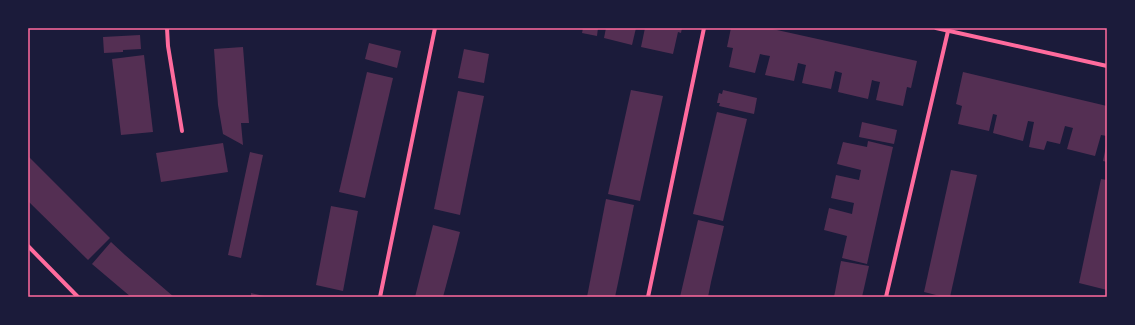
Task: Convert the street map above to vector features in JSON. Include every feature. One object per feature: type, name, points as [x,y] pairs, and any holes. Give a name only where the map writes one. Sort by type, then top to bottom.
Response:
[{"type":"street","points":[[167,28],[168,46],[182,131]]},
{"type":"street","points":[[380,297],[436,28]]},
{"type":"street","points":[[648,297],[704,28]]},
{"type":"street","points":[[936,28],[1107,66]]},
{"type":"street","points":[[886,297],[948,31]]},
{"type":"street","points":[[28,246],[78,297]]},
{"type":"building","points":[[583,28],[598,28],[597,36],[582,33]]},
{"type":"building","points":[[606,28],[636,28],[632,45],[604,38]]},
{"type":"building","points":[[645,28],[682,28],[681,33],[678,32],[673,54],[641,47]]},
{"type":"building","points":[[731,28],[768,28],[917,61],[911,88],[907,87],[903,106],[876,100],[880,82],[872,80],[868,99],[838,92],[842,73],[835,71],[831,89],[802,83],[806,65],[798,63],[794,81],[765,75],[770,56],[760,54],[755,73],[729,67],[733,48],[727,47]]},
{"type":"building","points":[[140,35],[141,49],[104,53],[103,37]]},
{"type":"building","points":[[369,43],[401,51],[397,68],[365,59]]},
{"type":"building","points":[[243,47],[249,123],[241,123],[243,145],[223,134],[218,105],[214,49]]},
{"type":"building","points":[[464,49],[489,54],[484,83],[458,78]]},
{"type":"building","points":[[144,55],[153,132],[121,135],[112,59]]},
{"type":"building","points":[[367,72],[393,78],[365,198],[339,192]]},
{"type":"building","points":[[963,72],[1107,106],[1107,136],[1101,135],[1095,156],[1067,149],[1073,128],[1065,126],[1060,144],[1047,141],[1044,150],[1029,147],[1034,122],[1028,121],[1023,141],[993,133],[997,115],[993,114],[989,131],[958,124],[962,106],[956,104]]},
{"type":"building","points":[[631,90],[663,96],[640,201],[608,194]]},
{"type":"building","points":[[723,90],[757,98],[754,114],[719,106],[720,103],[717,103],[719,93],[722,94]]},
{"type":"building","points":[[458,91],[484,96],[460,215],[434,209]]},
{"type":"building","points":[[717,112],[747,119],[723,221],[693,214]]},
{"type":"building","points":[[862,122],[897,130],[894,144],[859,137]]},
{"type":"building","points":[[868,141],[893,147],[867,264],[842,258],[847,236],[824,230],[829,208],[852,214],[854,203],[831,198],[836,175],[859,180],[861,170],[837,164],[843,142],[867,147]]},
{"type":"building","points":[[223,143],[228,172],[161,182],[156,153]]},
{"type":"building","points":[[1107,146],[1107,162],[1103,161]]},
{"type":"building","points":[[250,152],[263,155],[241,258],[228,255]]},
{"type":"building","points":[[28,156],[110,238],[88,260],[28,201]]},
{"type":"building","points":[[951,170],[977,175],[950,297],[944,297],[924,292]]},
{"type":"building","points":[[1101,179],[1107,180],[1107,290],[1079,283]]},
{"type":"building","points":[[606,199],[634,205],[615,297],[587,297]]},
{"type":"building","points":[[331,206],[358,211],[343,291],[316,285]]},
{"type":"building","points":[[698,220],[724,226],[708,297],[680,297]]},
{"type":"building","points":[[433,225],[460,232],[455,252],[443,297],[415,297]]},
{"type":"building","points":[[111,242],[174,297],[131,297],[92,264]]},
{"type":"building","points":[[841,261],[869,266],[862,297],[834,297]]},
{"type":"building","points":[[251,293],[264,296],[264,297],[251,297]]}]
